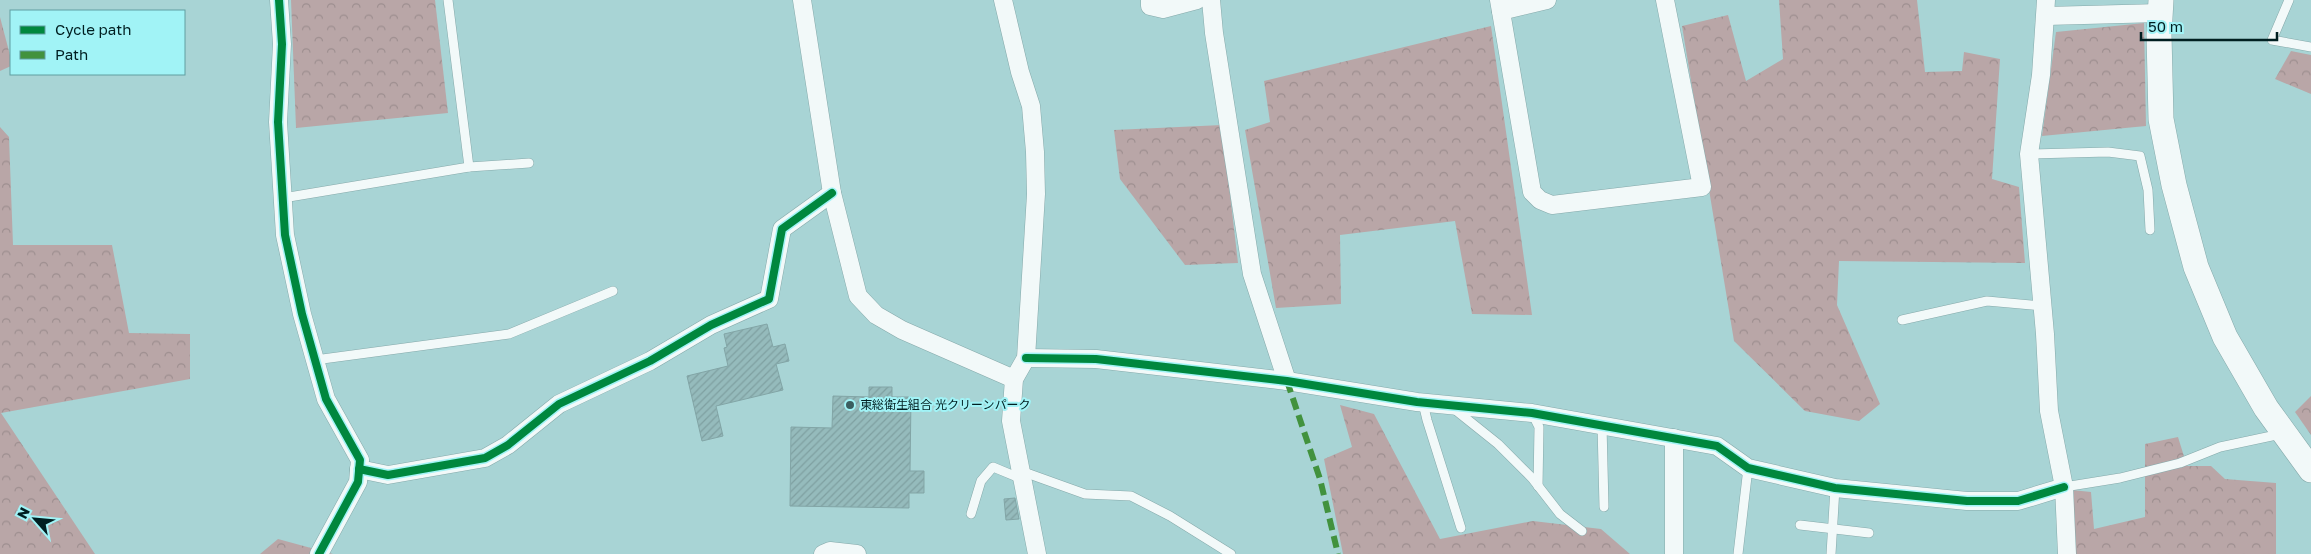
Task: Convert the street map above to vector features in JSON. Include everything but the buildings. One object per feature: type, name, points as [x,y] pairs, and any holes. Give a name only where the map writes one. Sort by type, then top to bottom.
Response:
[{"type":"street","points":[[278,0],[282,44],[278,122],[285,235],[302,314],[326,399],[360,460],[358,482],[319,554]]},
{"type":"street","points":[[802,0],[832,193],[858,296],[876,316],[902,330],[1014,379]]},
{"type":"street","points":[[1003,0],[1020,72],[1031,106],[1035,152],[1036,194],[1026,358],[1014,379],[1011,421],[1036,554]]},
{"type":"street","points":[[1150,0],[1150,6],[1163,8],[1197,0]]},
{"type":"street","points":[[1211,0],[1214,33],[1252,274],[1287,382]]},
{"type":"street","points":[[1547,0],[1500,6],[1532,192],[1540,200],[1552,205],[1702,187],[1665,0]]},
{"type":"street","points":[[2067,554],[2064,487],[2048,411],[2043,306],[2029,154],[2041,75],[2046,8],[2160,7],[2161,119],[2174,184],[2196,267],[2225,337],[2266,408],[2311,470]]},
{"type":"street","points":[[359,469],[388,475],[485,458],[508,445],[559,404],[650,361],[711,325],[770,299],[782,229],[832,193]]},
{"type":"street","points":[[1026,358],[1096,359],[1287,382],[1423,403],[1532,413],[1717,446],[1748,468],[1835,488],[1967,501],[2018,501],[2064,487]]},
{"type":"street","points":[[1674,438],[1674,554]]},
{"type":"street","points":[[823,554],[830,551],[857,554]]},
{"type":"lane","points":[[448,0],[469,167]]},
{"type":"lane","points":[[2290,0],[2272,40],[2311,47]]},
{"type":"lane","points":[[2029,154],[2108,152],[2140,156],[2148,190],[2150,230]]},
{"type":"lane","points":[[283,198],[469,167],[529,163]]},
{"type":"lane","points":[[315,360],[510,334],[613,291]]},
{"type":"lane","points":[[1902,320],[1987,301],[2043,306]]},
{"type":"lane","points":[[1423,403],[1461,528]]},
{"type":"lane","points":[[1448,404],[1498,444],[1538,486],[1560,514],[1582,532]]},
{"type":"lane","points":[[1532,413],[1539,427],[1538,486]]},
{"type":"lane","points":[[1602,426],[1604,507]]},
{"type":"lane","points":[[2064,487],[2180,463],[2220,447],[2284,433]]},
{"type":"lane","points":[[971,514],[981,481],[993,467],[1085,494],[1131,496],[1170,516],[1232,554]]},
{"type":"lane","points":[[1738,554],[1748,468]]},
{"type":"lane","points":[[1831,554],[1835,488]]},
{"type":"lane","points":[[1800,525],[1869,533]]},
{"type":"green space","points":[[291,0],[435,0],[448,113],[296,128]]},
{"type":"green space","points":[[1779,0],[1917,0],[1925,72],[1962,71],[1964,52],[2000,59],[1992,179],[2019,187],[2025,263],[1839,261],[1837,305],[1880,404],[1859,421],[1805,411],[1734,341],[1682,26],[1728,15],[1746,81],[1783,59]]},
{"type":"green space","points":[[0,17],[10,55],[10,66],[0,71]]},
{"type":"green space","points":[[2144,23],[2146,126],[2042,136],[2056,32]]},
{"type":"green space","points":[[1491,26],[1532,315],[1472,314],[1455,221],[1340,235],[1341,304],[1276,308],[1245,130],[1270,122],[1264,81]]},
{"type":"green space","points":[[2291,51],[2311,55],[2311,94],[2275,79]]},
{"type":"green space","points":[[1222,125],[1238,263],[1185,265],[1120,179],[1114,130]]},
{"type":"green space","points":[[0,127],[9,137],[13,245],[112,245],[129,333],[190,334],[190,379],[1,413],[95,554],[0,554]]},
{"type":"green space","points":[[2311,396],[2311,435],[2295,412]]},
{"type":"green space","points":[[1340,405],[1374,414],[1440,539],[1533,521],[1601,529],[1630,554],[1343,554],[1324,459],[1352,447]]},
{"type":"green space","points":[[2178,437],[2187,466],[2211,466],[2225,479],[2276,483],[2276,554],[2074,554],[2072,490],[2091,492],[2094,529],[2145,517],[2145,444]]},
{"type":"green space","points":[[278,539],[333,554],[260,554]]},
{"type":"marked path","points":[[1287,381],[1320,479],[1338,554]]},
{"type":"cycle path","points":[[279,0],[282,44],[278,122],[285,235],[302,314],[326,399],[360,460],[358,482],[319,554]]},
{"type":"cycle path","points":[[359,469],[388,475],[485,458],[508,445],[559,404],[650,361],[711,325],[769,299],[782,229],[832,193]]},
{"type":"cycle path","points":[[1026,358],[1096,359],[1287,381],[1417,402],[1532,413],[1717,446],[1748,468],[1835,488],[1967,501],[2018,501],[2064,487]]},
{"type":"place","name":"東総衛生組合 光クリーンパーク","points":[[850,405]]}]
